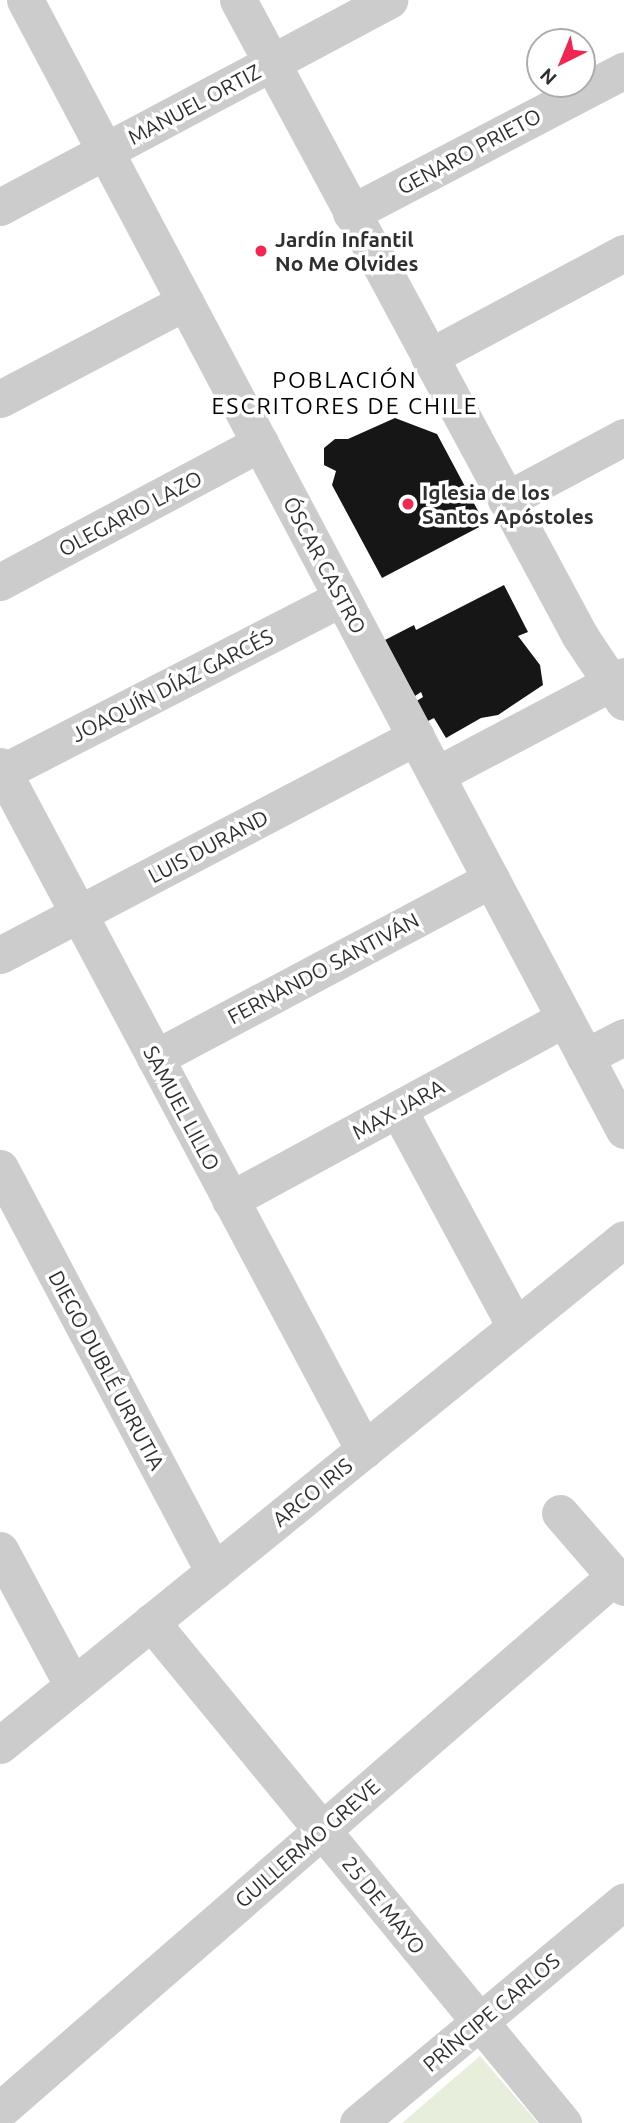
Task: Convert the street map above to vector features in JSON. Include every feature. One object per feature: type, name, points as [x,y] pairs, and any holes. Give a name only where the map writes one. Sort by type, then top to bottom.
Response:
[{"type":"street","points":[[0,6],[11,0]]},
{"type":"street","name":"ÓSCAR CASTRO","points":[[25,0],[624,1130]]},
{"type":"street","points":[[238,0],[506,500],[620,687],[436,775]]},
{"type":"street","name":"MANUEL ORTIZ","points":[[0,207],[389,0]]},
{"type":"street","name":"GENARO PRIETO","points":[[351,213],[624,70]]},
{"type":"street","points":[[429,357],[624,253]]},
{"type":"street","points":[[0,399],[186,302]]},
{"type":"street","points":[[506,500],[624,437]]},
{"type":"street","name":"OLEGARIO LAZO","points":[[0,582],[260,443]]},
{"type":"street","name":"JOAQUÍN DÍAZ GARCÉS","points":[[1,769],[342,598]]},
{"type":"street","name":"LUIS DURAND","points":[[0,956],[415,737]]},
{"type":"street","name":"SAMUEL LILLO","points":[[1,769],[363,1450]]},
{"type":"street","name":"FERNANDO SANTIVÁN","points":[[155,1058],[491,878]]},
{"type":"street","name":"MAX JARA","points":[[230,1200],[565,1018]]},
{"type":"street","points":[[585,1057],[624,1037]]},
{"type":"street","points":[[398,1109],[515,1326]]},
{"type":"street","name":"DIEGO DUBLÉ URRUTIA","points":[[0,1168],[214,1572]]},
{"type":"street","name":"ARCO IRIS","points":[[0,1745],[624,1239]]},
{"type":"street","name":"GUILLERMO GREVE","points":[[0,2109],[322,1829],[619,1582],[560,1513]]},
{"type":"street","points":[[0,1550],[72,1686]]},
{"type":"street","name":"25 DE MAYO","points":[[151,1622],[563,2123]]},
{"type":"street","name":"PRÍNCIPE CARLOS","points":[[358,2123],[624,1901]]},
{"type":"green space","points":[[480,2056],[538,2123],[402,2123]]},
{"type":"building","name":"Iglesia de los Santos Apóstoles","points":[[395,418],[437,434],[485,524],[382,578],[332,485],[336,471],[324,465],[324,448],[335,439],[348,439]]},
{"type":"building","points":[[504,585],[528,632],[518,636],[540,665],[543,685],[498,715],[481,718],[446,738],[434,718],[426,722],[415,702],[423,697],[421,692],[415,696],[385,640],[414,625],[416,630]]},
{"type":"place","name":"Jardín Infantil No Me Olvides","points":[[261,251]]},
{"type":"place","name":"Iglesia de los Santos Apóstoles","points":[[408,504]]},
{"type":"district","name":"POBLACIÓN ESCRITORES DE CHILE","points":[[345,393]]}]
